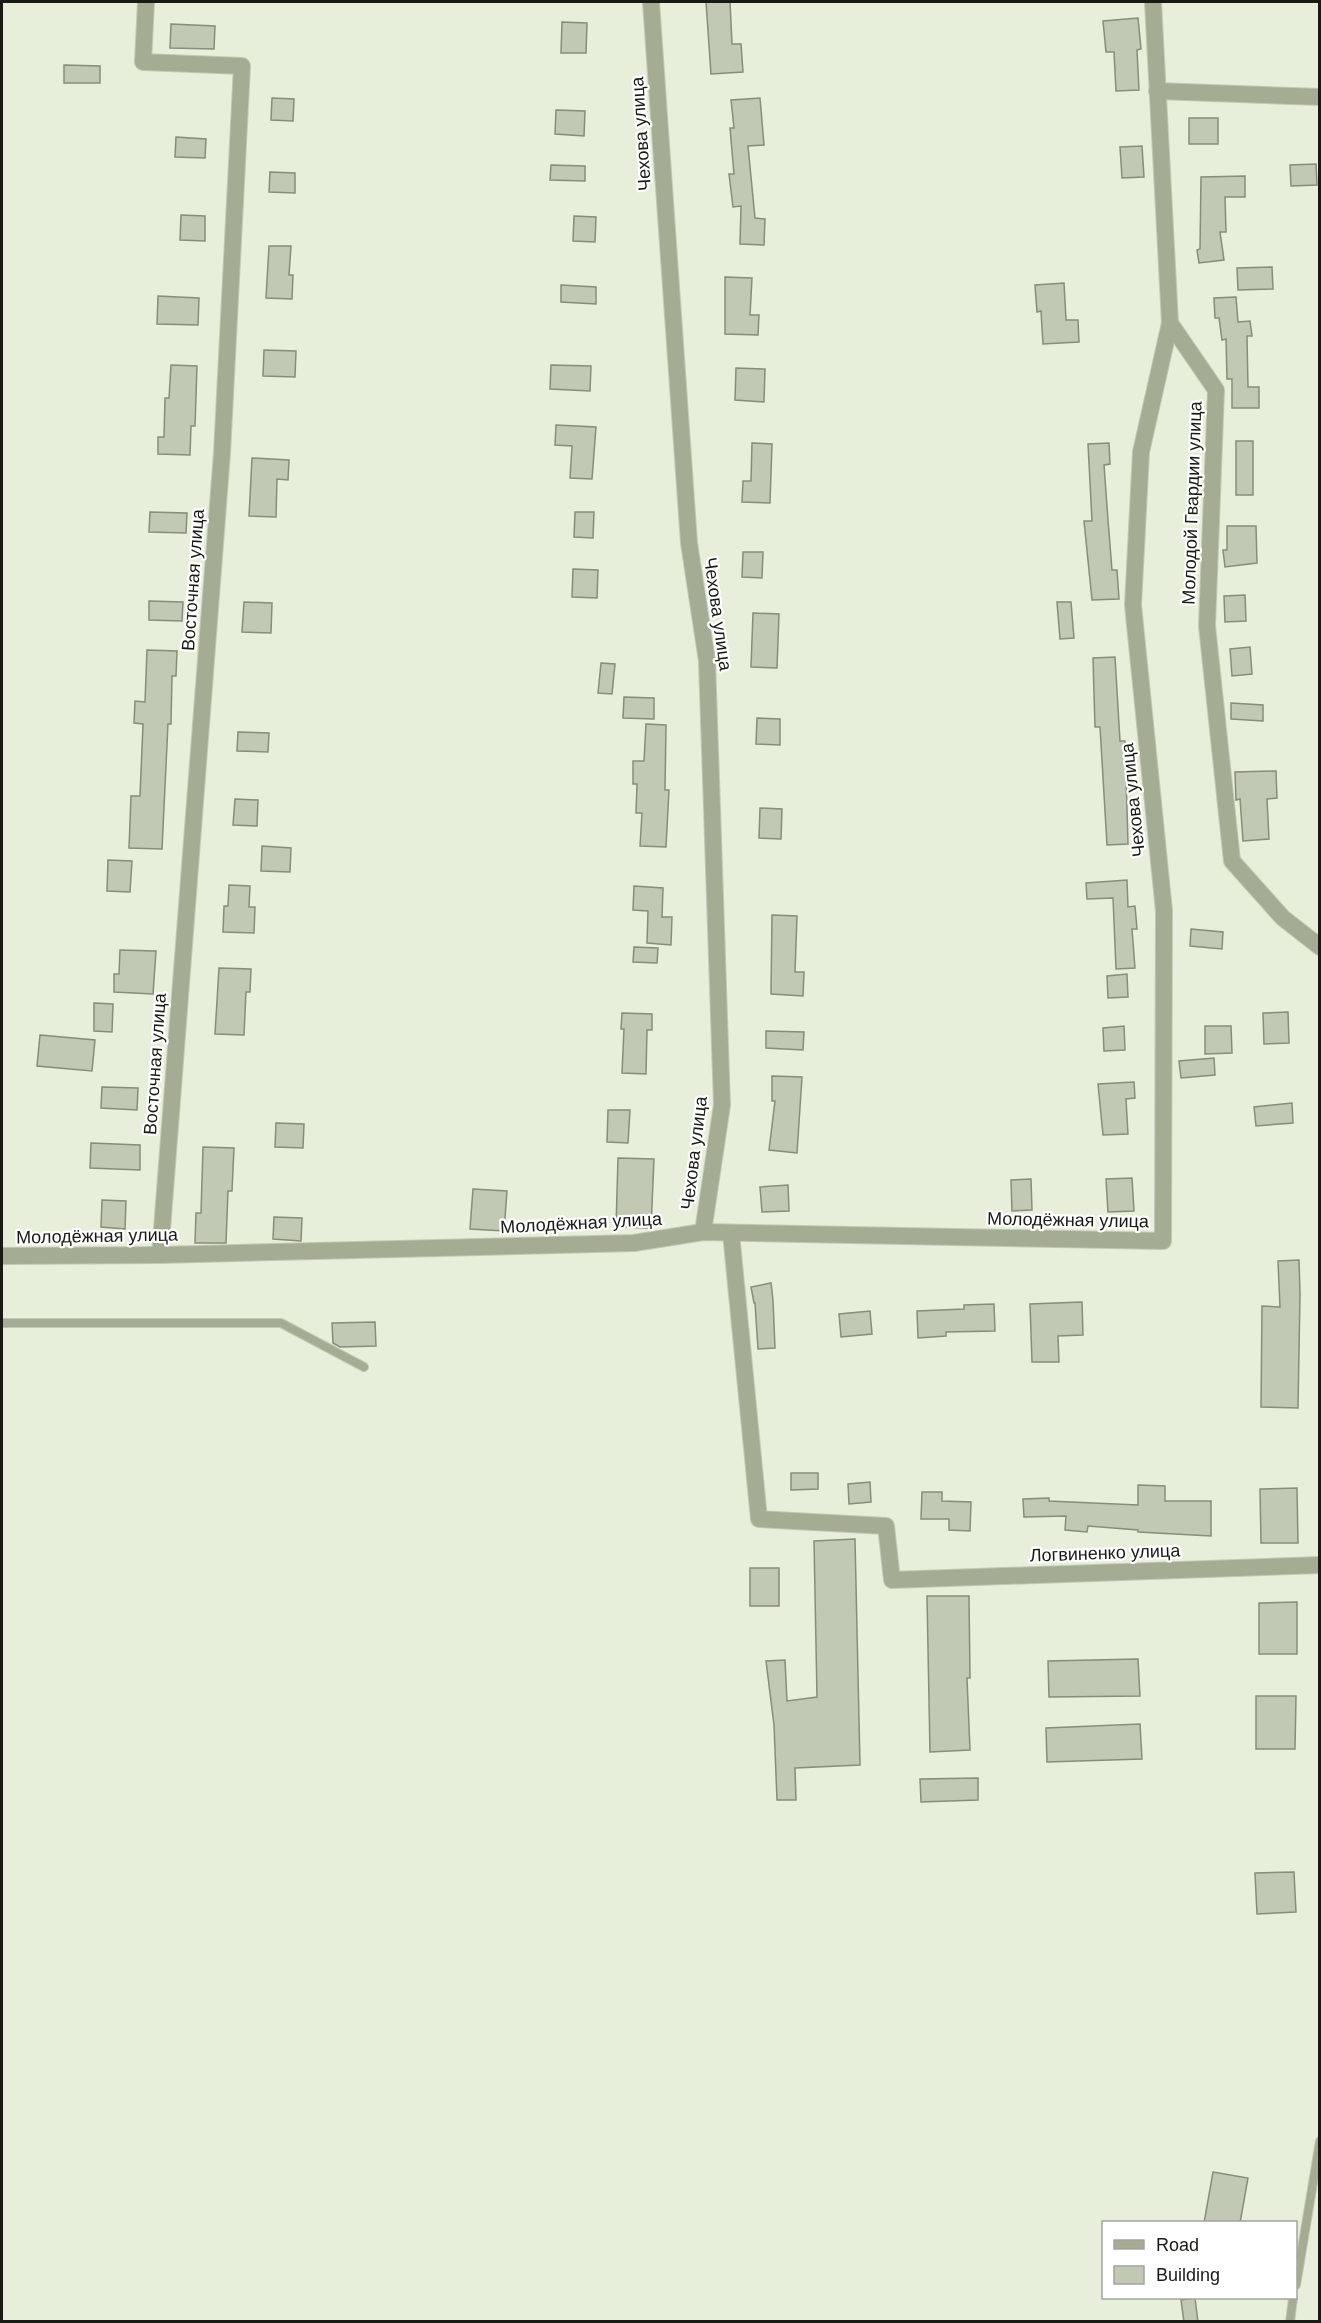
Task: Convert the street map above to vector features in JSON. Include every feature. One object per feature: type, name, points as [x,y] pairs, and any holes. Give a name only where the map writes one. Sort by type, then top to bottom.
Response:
[{"type":"street","name":"Восточная улица","points":[[146,2],[143,62],[242,66],[222,453],[160,1255]]},
{"type":"street","name":"Чехова улица","points":[[651,2],[689,543],[707,661],[722,1105],[703,1233]]},
{"type":"street","points":[[1153,2],[1170,323]]},
{"type":"street","points":[[1157,91],[1320,98]]},
{"type":"street","name":"Чехова улица","points":[[1163,1241],[1164,910],[1133,604],[1141,452],[1170,323]]},
{"type":"street","name":"Молодой Гвардии улица","points":[[1170,323],[1216,390],[1207,626],[1232,861],[1283,918],[1320,947]]},
{"type":"street","name":"Молодёжная улица","points":[[2,1256],[160,1255],[634,1243],[703,1233],[1163,1241]]},
{"type":"street","name":"Логвиненко улица","points":[[731,1233],[759,1519],[886,1526],[892,1580],[1320,1565]]},
{"type":"lane","points":[[2,1323],[281,1323],[364,1367]]},
{"type":"lane","points":[[1297,2279],[1320,2141]]},
{"type":"lane","points":[[1290,2322],[1293,2299]]},
{"type":"building","points":[[706,2],[730,2],[732,44],[741,44],[743,72],[711,74]]},
{"type":"building","points":[[1138,18],[1141,49],[1137,50],[1139,90],[1116,91],[1114,52],[1106,52],[1103,21]]},
{"type":"building","points":[[562,22],[587,23],[586,53],[561,53]]},
{"type":"building","points":[[171,24],[215,26],[214,49],[170,48]]},
{"type":"building","points":[[64,65],[100,66],[100,83],[64,83]]},
{"type":"building","points":[[272,98],[294,99],[293,121],[271,120]]},
{"type":"building","points":[[760,98],[764,145],[748,146],[755,218],[765,219],[764,245],[740,244],[741,206],[733,207],[729,174],[734,174],[730,128],[734,128],[731,100]]},
{"type":"building","points":[[556,110],[585,111],[584,136],[555,134]]},
{"type":"building","points":[[1189,118],[1218,118],[1218,144],[1189,144]]},
{"type":"building","points":[[176,137],[206,139],[205,158],[175,157]]},
{"type":"building","points":[[1142,146],[1144,177],[1122,178],[1120,147]]},
{"type":"building","points":[[1316,164],[1317,185],[1291,186],[1290,165]]},
{"type":"building","points":[[551,165],[585,166],[585,181],[550,180]]},
{"type":"building","points":[[270,172],[295,173],[295,193],[269,192]]},
{"type":"building","points":[[1245,176],[1245,197],[1225,197],[1226,232],[1220,232],[1224,260],[1199,263],[1197,250],[1200,249],[1201,177]]},
{"type":"building","points":[[181,215],[205,216],[205,241],[180,240]]},
{"type":"building","points":[[574,216],[596,217],[595,242],[573,241]]},
{"type":"building","points":[[269,246],[291,246],[289,275],[293,275],[292,299],[266,298]]},
{"type":"building","points":[[1272,267],[1273,289],[1238,290],[1237,268]]},
{"type":"building","points":[[725,277],[752,278],[750,315],[759,315],[758,335],[725,334]]},
{"type":"building","points":[[1064,283],[1066,320],[1078,320],[1079,342],[1043,344],[1041,311],[1037,312],[1035,285]]},
{"type":"building","points":[[561,285],[596,287],[596,304],[561,302]]},
{"type":"building","points":[[158,296],[199,298],[198,325],[157,324]]},
{"type":"building","points":[[1236,297],[1238,322],[1250,321],[1252,336],[1247,336],[1248,387],[1259,387],[1259,408],[1232,408],[1232,379],[1227,379],[1226,339],[1222,340],[1219,318],[1215,318],[1214,298]]},
{"type":"building","points":[[264,350],[296,351],[295,377],[263,376]]},
{"type":"building","points":[[171,365],[197,366],[195,426],[191,426],[190,455],[158,454],[158,437],[164,437],[165,398],[169,398]]},
{"type":"building","points":[[551,365],[591,366],[590,391],[550,389]]},
{"type":"building","points":[[736,368],[765,369],[764,402],[735,400]]},
{"type":"building","points":[[556,425],[596,427],[592,479],[570,478],[572,446],[555,445]]},
{"type":"building","points":[[1236,441],[1253,441],[1253,495],[1236,495]]},
{"type":"building","points":[[752,443],[772,444],[770,503],[742,502],[743,481],[751,481]]},
{"type":"building","points":[[1109,443],[1110,464],[1104,465],[1112,570],[1117,570],[1119,599],[1092,600],[1084,521],[1092,521],[1088,444]]},
{"type":"building","points":[[252,458],[289,460],[288,480],[277,479],[276,517],[249,516]]},
{"type":"building","points":[[150,512],[187,513],[186,533],[149,532]]},
{"type":"building","points":[[575,512],[594,512],[593,538],[574,537]]},
{"type":"building","points":[[1227,526],[1256,526],[1257,563],[1225,567],[1223,550],[1227,550]]},
{"type":"building","points":[[743,552],[763,552],[762,578],[742,577]]},
{"type":"building","points":[[573,569],[598,570],[597,598],[572,597]]},
{"type":"building","points":[[1245,595],[1246,621],[1225,622],[1224,596]]},
{"type":"building","points":[[149,601],[183,602],[182,621],[149,620]]},
{"type":"building","points":[[244,602],[272,603],[271,633],[242,632]]},
{"type":"building","points":[[1057,602],[1071,602],[1074,638],[1060,639]]},
{"type":"building","points":[[753,613],[779,614],[777,668],[751,667]]},
{"type":"building","points":[[1250,647],[1252,674],[1232,676],[1230,649]]},
{"type":"building","points":[[147,650],[177,651],[176,676],[172,676],[171,724],[168,724],[162,849],[129,848],[131,796],[140,796],[143,724],[134,723],[135,701],[145,702]]},
{"type":"building","points":[[1115,657],[1120,741],[1125,741],[1128,844],[1107,845],[1100,727],[1095,727],[1093,658]]},
{"type":"building","points":[[601,663],[615,664],[612,694],[598,693]]},
{"type":"building","points":[[624,697],[654,698],[654,719],[623,718]]},
{"type":"building","points":[[1231,703],[1263,705],[1263,721],[1231,719]]},
{"type":"building","points":[[757,718],[780,719],[780,745],[756,744]]},
{"type":"building","points":[[646,724],[666,725],[665,790],[669,790],[666,847],[640,846],[642,813],[636,813],[637,784],[633,784],[633,761],[644,761]]},
{"type":"building","points":[[238,732],[269,733],[268,752],[237,751]]},
{"type":"building","points":[[1276,771],[1277,798],[1267,799],[1269,839],[1243,841],[1240,799],[1236,800],[1235,772]]},
{"type":"building","points":[[235,799],[258,800],[257,826],[233,825]]},
{"type":"building","points":[[760,808],[782,809],[781,839],[759,838]]},
{"type":"building","points":[[262,846],[291,848],[290,872],[261,871]]},
{"type":"building","points":[[108,860],[132,861],[130,892],[107,891]]},
{"type":"building","points":[[1127,880],[1128,907],[1135,906],[1137,929],[1132,929],[1135,968],[1116,969],[1113,898],[1087,899],[1086,883]]},
{"type":"building","points":[[229,885],[250,886],[249,907],[255,907],[254,933],[223,932],[224,906],[228,906]]},
{"type":"building","points":[[634,886],[663,888],[662,917],[672,917],[671,945],[647,943],[648,911],[633,910]]},
{"type":"building","points":[[772,915],[797,916],[795,972],[804,972],[803,996],[771,994]]},
{"type":"building","points":[[1191,929],[1223,932],[1222,949],[1190,946]]},
{"type":"building","points":[[634,947],[658,948],[657,963],[633,962]]},
{"type":"building","points":[[120,950],[156,951],[153,994],[114,992],[114,974],[119,974]]},
{"type":"building","points":[[219,968],[251,969],[250,992],[246,992],[244,1035],[215,1034]]},
{"type":"building","points":[[1127,974],[1128,997],[1108,998],[1107,976]]},
{"type":"building","points":[[94,1003],[113,1004],[112,1032],[94,1031]]},
{"type":"building","points":[[1288,1012],[1289,1043],[1264,1044],[1263,1013]]},
{"type":"building","points":[[622,1013],[652,1014],[652,1030],[647,1030],[646,1074],[622,1073],[624,1029],[621,1029]]},
{"type":"building","points":[[1124,1026],[1125,1050],[1104,1051],[1103,1028]]},
{"type":"building","points":[[1205,1026],[1231,1026],[1232,1053],[1205,1054]]},
{"type":"building","points":[[766,1031],[804,1032],[803,1050],[766,1048]]},
{"type":"building","points":[[40,1035],[95,1040],[92,1071],[37,1066]]},
{"type":"building","points":[[1214,1058],[1215,1075],[1181,1078],[1179,1061]]},
{"type":"building","points":[[772,1076],[802,1077],[797,1153],[769,1150],[775,1101],[772,1101]]},
{"type":"building","points":[[1134,1082],[1135,1098],[1126,1099],[1128,1134],[1103,1135],[1098,1084]]},
{"type":"building","points":[[102,1087],[138,1088],[137,1110],[101,1108]]},
{"type":"building","points":[[1292,1103],[1293,1123],[1256,1126],[1254,1107]]},
{"type":"building","points":[[608,1110],[630,1110],[628,1143],[607,1142]]},
{"type":"building","points":[[276,1123],[304,1124],[303,1148],[275,1147]]},
{"type":"building","points":[[91,1143],[140,1145],[140,1170],[90,1168]]},
{"type":"building","points":[[203,1147],[234,1148],[232,1191],[228,1191],[226,1243],[195,1243],[196,1213],[201,1213]]},
{"type":"building","points":[[618,1158],[654,1159],[651,1228],[616,1227]]},
{"type":"building","points":[[1132,1178],[1134,1211],[1108,1212],[1106,1179]]},
{"type":"building","points":[[1031,1179],[1032,1210],[1012,1211],[1011,1180]]},
{"type":"building","points":[[788,1185],[789,1211],[762,1212],[760,1187]]},
{"type":"building","points":[[473,1189],[507,1191],[504,1231],[470,1229]]},
{"type":"building","points":[[102,1200],[126,1201],[125,1229],[101,1227]]},
{"type":"building","points":[[274,1217],[302,1218],[301,1241],[273,1239]]},
{"type":"building","points":[[1299,1260],[1298,1408],[1261,1407],[1262,1306],[1280,1307],[1278,1261]]},
{"type":"building","points":[[771,1283],[775,1348],[758,1349],[755,1303],[751,1287]]},
{"type":"building","points":[[1082,1302],[1083,1335],[1058,1336],[1059,1362],[1032,1362],[1030,1304]]},
{"type":"building","points":[[994,1304],[995,1331],[946,1332],[946,1336],[918,1338],[917,1311],[964,1309],[964,1305]]},
{"type":"building","points":[[870,1311],[872,1334],[841,1337],[839,1314]]},
{"type":"building","points":[[375,1322],[376,1346],[340,1347],[333,1343],[332,1323]]},
{"type":"building","points":[[791,1473],[818,1473],[818,1489],[791,1490]]},
{"type":"building","points":[[870,1482],[871,1502],[849,1504],[848,1484]]},
{"type":"building","points":[[1138,1485],[1165,1486],[1165,1501],[1211,1501],[1211,1536],[1138,1532],[1138,1530],[1088,1526],[1087,1532],[1065,1530],[1066,1516],[1024,1517],[1023,1499],[1049,1498],[1049,1501],[1138,1505]]},
{"type":"building","points":[[1297,1488],[1298,1543],[1261,1543],[1260,1489]]},
{"type":"building","points":[[922,1492],[942,1492],[942,1501],[971,1502],[970,1531],[949,1530],[949,1519],[921,1519]]},
{"type":"building","points":[[855,1539],[860,1765],[795,1768],[796,1800],[777,1800],[774,1725],[766,1661],[785,1660],[787,1701],[817,1697],[814,1541]]},
{"type":"building","points":[[750,1568],[779,1568],[779,1606],[750,1606]]},
{"type":"building","points":[[927,1596],[969,1596],[970,1678],[967,1678],[970,1750],[930,1752]]},
{"type":"building","points":[[1297,1602],[1297,1654],[1259,1654],[1259,1603]]},
{"type":"building","points":[[1138,1659],[1140,1696],[1049,1697],[1048,1661]]},
{"type":"building","points":[[1256,1696],[1296,1696],[1295,1749],[1256,1749]]},
{"type":"building","points":[[1140,1724],[1142,1759],[1047,1762],[1046,1728]]},
{"type":"building","points":[[978,1778],[978,1800],[921,1802],[920,1779]]},
{"type":"building","points":[[1294,1872],[1296,1912],[1257,1914],[1255,1873]]},
{"type":"building","points":[[1213,2172],[1248,2178],[1240,2221],[1204,2221]]},
{"type":"building","points":[[1195,2299],[1198,2322],[1184,2322],[1181,2300]]}]
